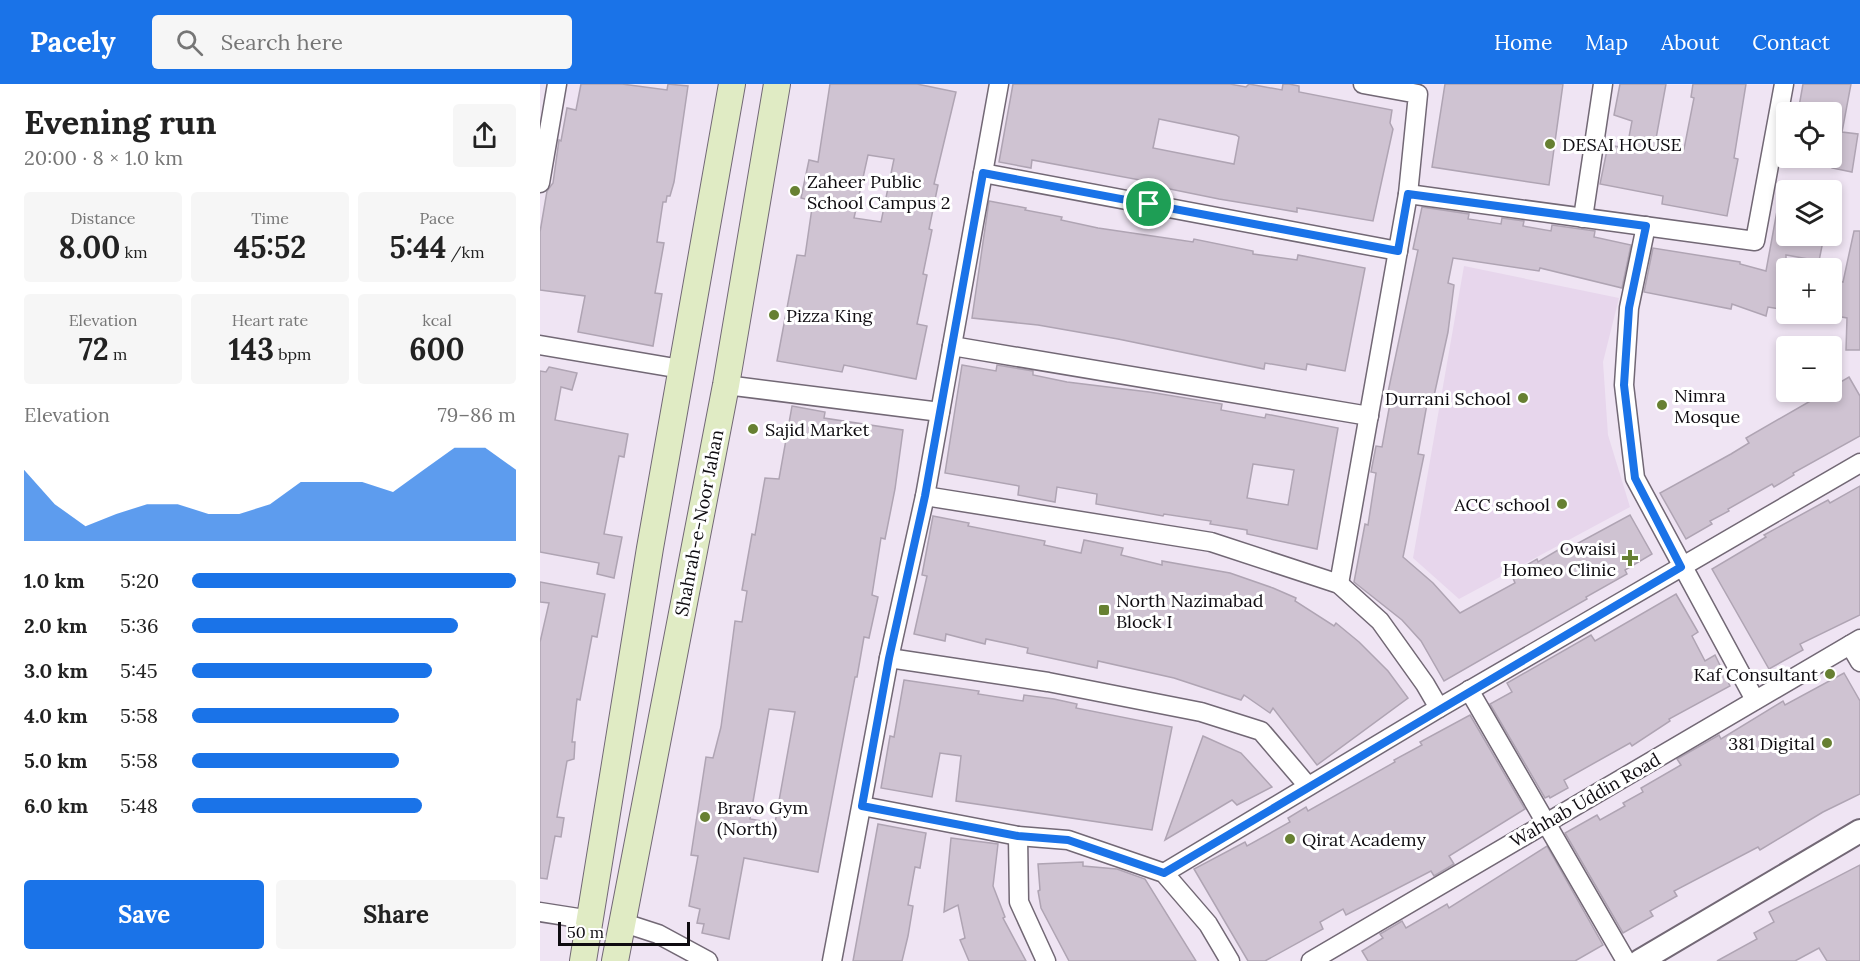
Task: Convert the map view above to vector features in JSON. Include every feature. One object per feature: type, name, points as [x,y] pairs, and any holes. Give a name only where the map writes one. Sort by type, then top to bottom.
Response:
[{"type":"main road","points":[[583,961],[681,369],[732,84]]},
{"type":"main road","name":"Shahrah-e-Noor Jahan","points":[[615,961],[726,385],[777,84]]},
{"type":"street","points":[[540,183],[557,84]]},
{"type":"street","points":[[832,961],[889,658],[925,496],[999,84]]},
{"type":"street","points":[[1339,584],[1408,194],[1418,94],[1363,84]]},
{"type":"street","points":[[1583,218],[1603,84]]},
{"type":"street","points":[[1408,194],[1755,241],[1784,84]]},
{"type":"street","points":[[983,173],[1398,251]]},
{"type":"street","points":[[1646,226],[1629,308],[1626,397],[1635,478],[1681,567],[1755,700]]},
{"type":"street","points":[[540,345],[681,369]]},
{"type":"street","points":[[952,345],[1369,416]]},
{"type":"street","points":[[726,385],[940,412]]},
{"type":"street","points":[[1164,873],[1469,690],[1860,463]]},
{"type":"street","points":[[925,496],[1211,543],[1339,584],[1380,621],[1425,684],[1439,708]]},
{"type":"street","points":[[1855,642],[1860,662]]},
{"type":"street","name":"Wahhab Uddin Road","points":[[1311,961],[1855,642]]},
{"type":"street","points":[[889,658],[1048,682],[1201,712],[1261,731],[1308,786]]},
{"type":"street","points":[[1469,690],[1544,824],[1626,961]]},
{"type":"street","points":[[862,806],[1018,836],[1068,840],[1164,873],[1208,924],[1230,961]]},
{"type":"street","points":[[1640,961],[1860,831]]},
{"type":"street","points":[[1018,836],[1019,902],[1046,961]]},
{"type":"street","points":[[540,912],[591,920]]},
{"type":"street","points":[[621,922],[658,934],[708,961]]},
{"type":"shaded area","name":"Durrani School","points":[[1464,266],[1619,298],[1603,362],[1608,435],[1630,507],[1459,599],[1413,558]]},
{"type":"building","points":[[581,84],[622,84],[667,90],[668,84],[688,86],[674,182],[670,196],[667,196],[666,202],[663,202],[657,242],[664,243],[655,293],[662,294],[653,346],[578,332],[585,296],[540,290],[540,232],[547,191],[553,183],[559,140],[561,141],[567,108],[576,110]]},
{"type":"building","points":[[830,84],[917,84],[956,92],[934,184],[938,185],[923,274],[927,275],[917,324],[927,326],[916,379],[844,365],[842,372],[777,361],[797,255],[805,256],[813,201],[801,198],[809,160],[818,162]],"holes":[[[868,155],[894,159],[881,222],[854,218]]]},
{"type":"building","points":[[1013,84],[1230,84],[1246,87],[1249,84],[1282,90],[1283,84],[1289,84],[1299,86],[1299,92],[1392,110],[1390,123],[1393,129],[1373,221],[1297,208],[1297,212],[1219,199],[1150,185],[1151,182],[1032,160],[1031,168],[999,162]],"holes":[[[1159,119],[1239,137],[1234,164],[1153,148]]]},
{"type":"building","points":[[1445,84],[1563,84],[1549,185],[1432,167]]},
{"type":"building","points":[[1620,84],[1666,84],[1655,144],[1684,149],[1694,98],[1691,97],[1693,84],[1746,84],[1734,158],[1738,159],[1727,216],[1662,204],[1663,196],[1600,184],[1608,145],[1627,148],[1632,121],[1614,115]]},
{"type":"building","points":[[1803,84],[1851,84],[1842,132],[1842,102],[1800,102]]},
{"type":"building","points":[[1842,132],[1858,134],[1852,172],[1832,168],[1842,168]]},
{"type":"building","points":[[989,201],[1026,208],[1025,210],[1062,217],[1061,220],[1098,228],[1193,242],[1194,239],[1253,251],[1253,254],[1297,260],[1298,255],[1365,268],[1345,371],[1307,364],[1306,370],[1265,363],[1264,369],[1038,325],[972,318]]},
{"type":"building","points":[[1422,207],[1469,214],[1468,219],[1501,224],[1502,218],[1524,221],[1523,226],[1551,231],[1552,225],[1595,231],[1594,237],[1631,245],[1622,288],[1540,268],[1539,271],[1453,258],[1448,283],[1454,285],[1448,332],[1432,405],[1427,404],[1418,454],[1424,455],[1403,557],[1433,583],[1460,613],[1515,583],[1513,578],[1521,574],[1518,570],[1537,559],[1538,562],[1558,550],[1560,553],[1630,515],[1652,554],[1625,570],[1627,574],[1586,597],[1587,599],[1444,681],[1421,641],[1402,620],[1354,582],[1365,524],[1368,525],[1376,473],[1371,472],[1376,446],[1382,447],[1391,398],[1387,397],[1418,250],[1413,249]]},
{"type":"building","points":[[1776,216],[1776,246],[1822,246],[1820,258],[1786,255],[1786,258],[1776,258],[1776,308],[1768,307],[1766,316],[1732,304],[1731,309],[1644,292],[1653,248],[1740,262],[1740,264],[1766,271]]},
{"type":"building","points":[[1854,231],[1860,231],[1860,350],[1846,350],[1847,318],[1842,317],[1843,282]]},
{"type":"building","points":[[962,365],[996,371],[997,365],[1033,371],[1033,375],[1067,382],[1222,404],[1221,410],[1265,418],[1266,414],[1338,428],[1317,549],[1247,534],[1247,530],[1210,524],[1211,521],[1164,514],[1163,516],[1096,504],[1097,494],[1057,487],[1055,502],[1018,495],[1019,486],[945,473]],"holes":[[[1253,464],[1294,470],[1288,505],[1247,498]]]},
{"type":"building","points":[[549,367],[577,373],[572,390],[561,387],[555,420],[628,434],[624,457],[619,456],[604,534],[622,537],[614,578],[597,574],[599,563],[540,552],[540,371],[546,372]]},
{"type":"building","points":[[1849,377],[1860,396],[1860,436],[1793,473],[1794,475],[1774,487],[1772,484],[1728,509],[1729,511],[1710,521],[1712,524],[1686,539],[1660,493],[1749,443],[1746,438],[1809,402],[1842,402],[1842,381]]},
{"type":"building","points":[[792,406],[825,412],[824,418],[903,430],[895,489],[885,539],[881,538],[872,595],[878,597],[869,638],[864,637],[857,677],[855,677],[818,872],[744,858],[729,939],[702,933],[704,924],[697,923],[700,909],[689,906],[698,856],[691,855],[706,757],[713,758],[721,727],[735,621],[742,622],[747,591],[742,590],[765,478],[779,479]],"holes":[[[769,709],[795,712],[775,823],[750,819]]]},
{"type":"building","points":[[1860,486],[1860,615],[1800,644],[1803,650],[1769,669],[1712,569],[1766,537],[1764,535],[1828,500],[1830,503]]},
{"type":"building","points":[[933,516],[969,523],[968,526],[1045,541],[1044,545],[1081,553],[1084,540],[1123,548],[1121,555],[1162,565],[1162,561],[1230,573],[1273,588],[1296,598],[1295,601],[1334,626],[1336,623],[1388,671],[1408,698],[1317,765],[1273,708],[1270,713],[1244,695],[1241,700],[1174,678],[1098,661],[1097,668],[1027,653],[1028,648],[986,639],[985,644],[946,634],[945,641],[914,634],[927,576],[922,575]]},
{"type":"building","points":[[540,582],[605,594],[597,637],[592,636],[580,700],[577,699],[572,742],[575,742],[574,759],[567,761],[557,817],[564,818],[561,837],[555,836],[547,879],[540,878],[540,642],[549,603],[540,602]]},
{"type":"building","points":[[1676,594],[1698,632],[1692,636],[1705,661],[1715,655],[1730,686],[1669,719],[1670,721],[1632,746],[1630,743],[1564,780],[1568,788],[1550,798],[1549,796],[1545,798],[1490,704],[1512,692],[1507,683],[1591,635],[1595,641]]},
{"type":"building","points":[[1844,673],[1860,701],[1860,794],[1823,812],[1760,850],[1758,847],[1674,891],[1677,896],[1650,911],[1653,916],[1623,933],[1565,833],[1597,815],[1600,820],[1625,806],[1623,803],[1643,792],[1641,788],[1681,765],[1677,759],[1719,735],[1721,739],[1783,701],[1785,705]]},
{"type":"building","points":[[904,680],[979,691],[978,694],[1023,701],[1024,695],[1054,699],[1077,704],[1076,708],[1172,727],[1152,830],[956,801],[961,756],[940,753],[932,797],[881,788],[890,736],[894,737]]},
{"type":"building","points":[[1470,715],[1525,809],[1449,856],[1454,864],[1434,876],[1431,871],[1346,915],[1343,909],[1320,922],[1323,929],[1265,961],[1248,961],[1194,869],[1245,842],[1247,846],[1290,822],[1288,818],[1306,807],[1308,811],[1395,762],[1394,760],[1422,745],[1420,742]]},
{"type":"building","points":[[1203,736],[1241,753],[1272,787],[1237,805],[1232,800],[1165,840]]},
{"type":"building","points":[[878,824],[926,833],[920,868],[915,867],[908,905],[913,906],[908,936],[902,961],[853,961]]},
{"type":"building","points":[[951,838],[998,844],[993,886],[1005,917],[1003,918],[1026,961],[969,961],[960,940],[965,938],[958,905],[944,912]]},
{"type":"building","points":[[1547,846],[1603,945],[1575,961],[1368,961],[1362,951],[1383,938],[1380,934],[1402,921],[1406,928],[1447,904],[1449,908]]},
{"type":"building","points":[[1083,862],[1083,866],[1117,869],[1145,879],[1196,961],[1069,961],[1041,908],[1038,891],[1040,890],[1038,864]]},
{"type":"building","points":[[1860,865],[1860,961],[1827,961],[1819,948],[1795,961],[1717,961],[1757,939],[1754,933],[1774,922],[1769,912]]},
{"type":"place","name":"DESAI HOUSE","points":[[1550,144]]},
{"type":"place","name":"Zaheer Public School Campus 2","points":[[795,191]]},
{"type":"place","name":"Pizza King","points":[[774,315]]},
{"type":"place","name":"Durrani School","points":[[1523,398]]},
{"type":"place","name":"Nimra Mosque","points":[[1662,405]]},
{"type":"place","name":"Sajid Market","points":[[753,429]]},
{"type":"place","name":"ACC school","points":[[1562,504]]},
{"type":"place","name":"Owaisi Homeo Clinic","points":[[1630,558]]},
{"type":"place","name":"North Nazimabad Block I","points":[[1104,610]]},
{"type":"place","name":"Kaf Consultant","points":[[1830,674]]},
{"type":"place","name":"381 Digital","points":[[1827,743]]},
{"type":"place","name":"Bravo Gym (North)","points":[[705,817]]},
{"type":"place","name":"Qirat Academy","points":[[1290,839]]},
{"type":"route","points":[[983,173],[1149,204],[1398,251],[1408,194],[1646,226],[1629,308],[1624,385],[1635,478],[1681,567],[1439,708],[1164,873],[1068,840],[1018,836],[862,806],[889,658],[925,496],[983,173]]}]
